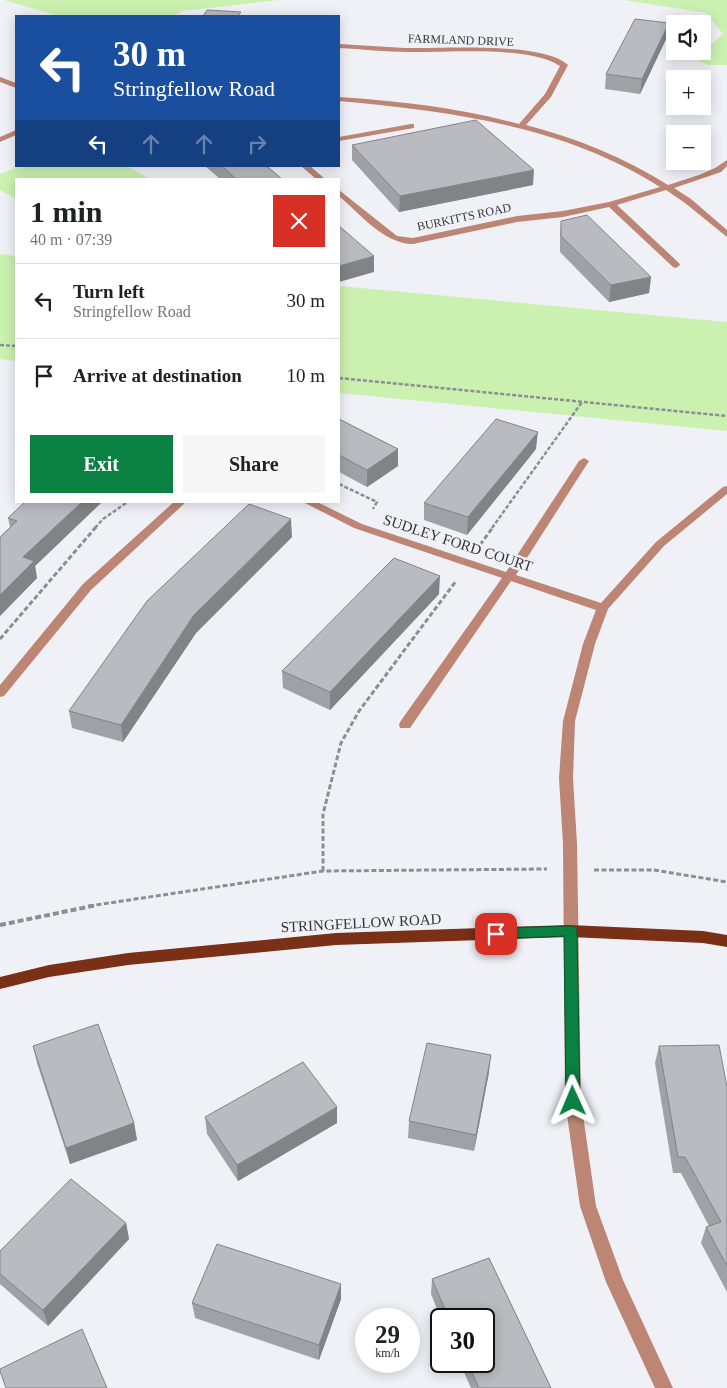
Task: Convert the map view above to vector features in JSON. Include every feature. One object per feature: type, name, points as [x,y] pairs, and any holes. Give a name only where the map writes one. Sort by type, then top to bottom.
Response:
[{"type":"main road","name":"STRINGFELLOW ROAD","points":[[0,983],[49,971],[128,959],[336,939],[570,931],[703,938],[727,942]]},
{"type":"street","name":"FARMLAND DRIVE","points":[[340,46],[413,50],[497,50],[551,57],[560,60],[564,65],[548,95],[521,126]]},
{"type":"street","points":[[0,79],[15,86]]},
{"type":"street","points":[[340,98],[432,107],[521,126],[587,148],[648,176],[667,187],[727,234]]},
{"type":"street","points":[[340,139],[411,126]]},
{"type":"street","points":[[0,140],[15,132]]},
{"type":"street","name":"BURKITTS ROAD","points":[[340,193],[394,238],[412,241],[517,219],[563,214],[611,204],[702,177],[718,170],[727,162]]},
{"type":"street","points":[[306,167],[320,178]]},
{"type":"street","points":[[611,204],[676,265]]},
{"type":"street","points":[[405,725],[509,576],[584,461]]},
{"type":"street","points":[[664,1388],[615,1282],[588,1206],[573,1101],[570,870],[566,778],[570,721],[575,693],[603,608],[660,544],[727,489]]},
{"type":"street","points":[[0,693],[87,587],[180,503]]},
{"type":"street","name":"SUDLEY FORD COURT","points":[[310,503],[358,526],[603,608]]},
{"type":"path","points":[[0,345],[15,346]]},
{"type":"path","points":[[340,378],[727,416]]},
{"type":"path","points":[[323,871],[323,814],[341,743],[359,711],[582,402]]},
{"type":"path","points":[[0,639],[103,519],[126,503]]},
{"type":"path","points":[[0,925],[88,906],[323,871],[493,868],[654,870],[727,882]]},
{"type":"green space","points":[[4,0],[279,0],[183,11],[175,15],[55,15]]},
{"type":"green space","points":[[624,0],[727,0],[727,65],[708,65],[697,60],[711,60],[711,45],[723,34],[711,19],[711,15]]},
{"type":"green space","points":[[18,167],[129,167],[149,178],[15,178],[15,198],[0,190],[0,174]]},
{"type":"green space","points":[[0,254],[15,256],[15,361],[0,359]]},
{"type":"green space","points":[[340,286],[727,322],[727,431],[340,393]]},
{"type":"building","points":[[207,10],[241,12],[239,15],[204,15]]},
{"type":"building","points":[[635,19],[666,23],[666,29],[642,79],[606,74]]},
{"type":"building","points":[[476,120],[534,170],[400,196],[352,145]]},
{"type":"building","points":[[223,167],[267,167],[281,178],[235,178]]},
{"type":"building","points":[[587,215],[651,277],[611,285],[561,236],[561,221]]},
{"type":"building","points":[[340,227],[374,256],[340,266]]},
{"type":"building","points":[[496,419],[538,432],[468,517],[424,503]]},
{"type":"building","points":[[340,420],[398,449],[367,470],[340,456]]},
{"type":"building","points":[[24,503],[81,503],[23,557],[34,561],[0,595],[0,537],[17,521],[8,518]]},
{"type":"building","points":[[249,504],[291,519],[194,615],[121,725],[69,711],[147,601]]},
{"type":"building","points":[[394,558],[440,576],[330,692],[282,671]]},
{"type":"building","points":[[98,1024],[134,1123],[66,1148],[33,1046]]},
{"type":"building","points":[[427,1043],[491,1055],[476,1135],[409,1121]]},
{"type":"building","points":[[719,1045],[727,1087],[727,1266],[706,1227],[721,1222],[685,1157],[678,1157],[659,1046]]},
{"type":"building","points":[[303,1062],[337,1107],[237,1165],[205,1117]]},
{"type":"building","points":[[71,1179],[126,1223],[43,1310],[0,1274],[0,1251]]},
{"type":"building","points":[[217,1244],[341,1284],[319,1345],[192,1303]]},
{"type":"building","points":[[489,1258],[551,1388],[479,1388],[472,1373],[495,1373],[495,1308],[444,1308],[432,1279]]},
{"type":"building","points":[[82,1329],[107,1388],[6,1388],[0,1369]]},
{"type":"route","points":[[496,934],[570,931],[573,1101]]}]
